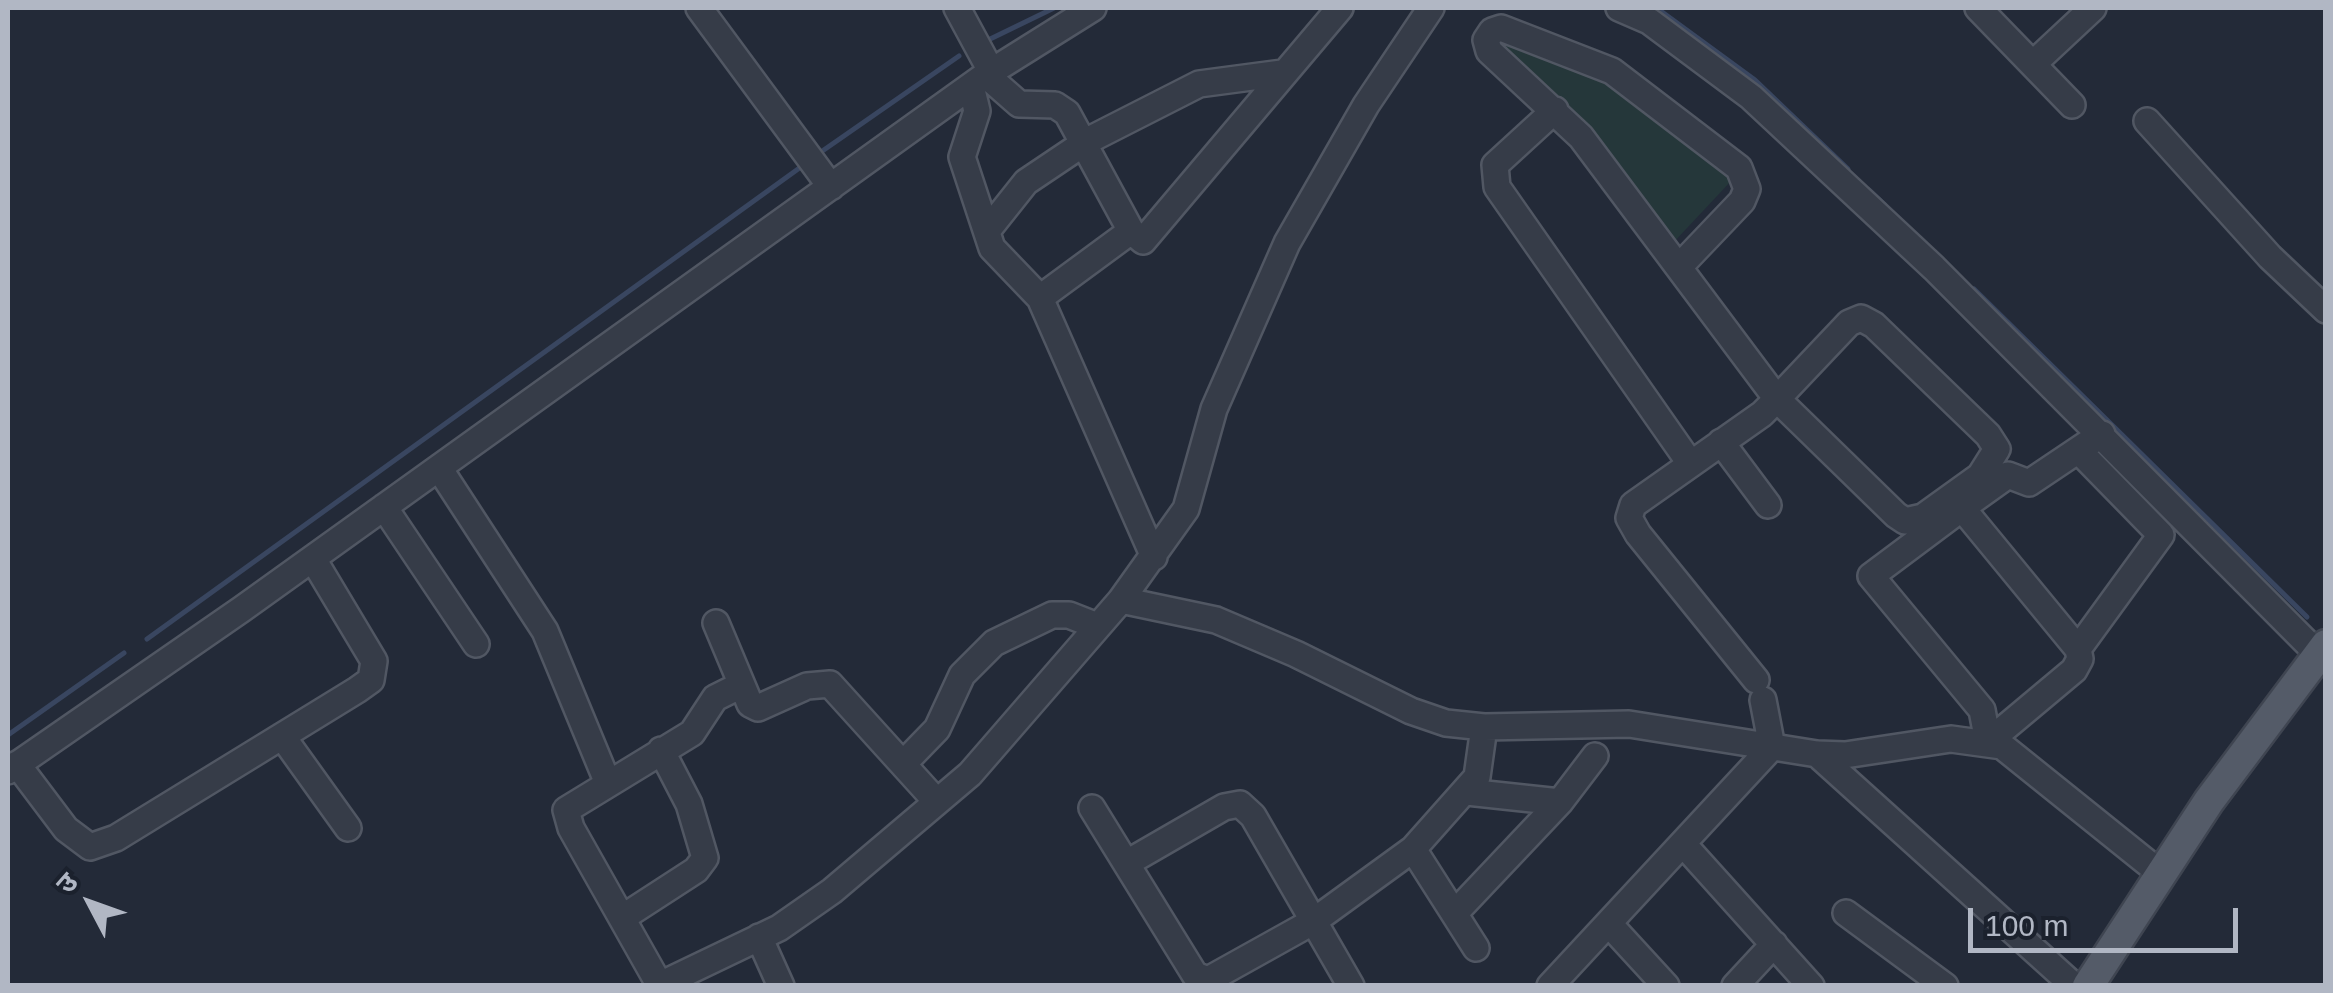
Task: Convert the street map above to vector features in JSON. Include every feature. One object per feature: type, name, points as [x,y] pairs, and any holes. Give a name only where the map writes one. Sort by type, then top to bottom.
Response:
[{"type":"main road","points":[[2088,986],[2160,874],[2322,650]]},
{"type":"street","points":[[699,8],[825,179]]},
{"type":"street","points":[[957,8],[983,77],[978,111],[962,157],[992,248],[1040,298],[1154,556]]},
{"type":"street","points":[[312,559],[364,641],[375,670],[372,680],[116,838],[90,847],[66,829],[12,767],[439,468],[825,179],[1093,8]]},
{"type":"street","points":[[983,77],[1019,104],[1062,108],[1086,141],[1131,230],[1143,241],[1340,8]]},
{"type":"street","points":[[739,686],[715,698],[692,733],[574,801],[566,810],[567,820],[658,985],[808,910],[937,802],[1003,738],[1121,600],[1186,509],[1214,408],[1287,243],[1366,105],[1431,8]]},
{"type":"street","points":[[1619,8],[1653,14],[1737,84],[2322,650]]},
{"type":"street","points":[[1978,8],[2072,105]]},
{"type":"street","points":[[2033,64],[2094,8]]},
{"type":"street","points":[[1679,267],[1742,201],[1747,190],[1739,168],[1612,71],[1502,28],[1492,31],[1486,40],[1489,51],[1554,110],[1778,399],[1905,521],[1923,516],[1980,476],[1997,449],[1988,435],[1874,325],[1861,318],[1849,323],[1778,399],[1633,505],[1630,518],[1759,690],[1772,747]]},
{"type":"street","points":[[987,230],[1026,182],[1086,141],[1199,84],[1282,73]]},
{"type":"street","points":[[1554,110],[1495,164],[1496,187],[1690,464]]},
{"type":"street","points":[[2146,122],[2270,258],[2326,310]]},
{"type":"street","points":[[1040,298],[1131,230]]},
{"type":"street","points":[[1988,742],[1982,710],[1871,576],[2008,474],[2029,483],[2102,434]]},
{"type":"street","points":[[1722,442],[1768,505]]},
{"type":"street","points":[[2078,450],[2161,535],[2078,649]]},
{"type":"street","points":[[439,468],[544,632],[608,781]]},
{"type":"street","points":[[384,507],[476,644]]},
{"type":"street","points":[[1962,508],[2078,649],[2080,659],[2074,670],[1988,742]]},
{"type":"street","points":[[1121,600],[1216,620],[1296,654],[1410,711],[1446,723],[1484,727],[1629,724],[1817,754],[1844,754],[1951,739],[1988,742],[2022,759],[2160,874]]},
{"type":"street","points":[[903,764],[937,729],[962,674],[994,643],[1052,614],[1069,615],[1096,626]]},
{"type":"street","points":[[716,622],[739,686],[750,704],[758,708],[807,686],[830,684],[937,802]]},
{"type":"street","points":[[1092,808],[1198,980],[1208,980],[1222,976],[1314,921],[1413,849],[1466,792],[1482,761],[1484,727]]},
{"type":"street","points":[[282,736],[348,828]]},
{"type":"street","points":[[1550,986],[1772,747]]},
{"type":"street","points":[[622,918],[696,870],[705,858],[689,804],[661,750]]},
{"type":"street","points":[[1817,754],[2074,986]]},
{"type":"street","points":[[1455,914],[1560,802],[1595,756]]},
{"type":"street","points":[[1466,792],[1560,802]]},
{"type":"street","points":[[1127,862],[1224,807],[1240,804],[1253,816],[1351,986]]},
{"type":"street","points":[[1684,846],[1811,986]]},
{"type":"street","points":[[1413,849],[1476,948]]},
{"type":"street","points":[[1846,913],[1945,986]]},
{"type":"street","points":[[1610,925],[1666,986]]},
{"type":"street","points":[[758,937],[781,986]]},
{"type":"street","points":[[1735,986],[1774,944]]},
{"type":"shaded area","points":[[1506,35],[1602,76],[1733,179],[1673,243],[1575,115],[1494,47]]},
{"type":"waterway","points":[[984,42],[1054,8]]},
{"type":"waterway","points":[[1662,12],[1755,80],[1848,169]]},
{"type":"waterway","points":[[818,154],[959,56]]},
{"type":"waterway","points":[[147,639],[805,164]]},
{"type":"waterway","points":[[1869,190],[1885,205]]},
{"type":"waterway","points":[[1974,289],[2307,617]]},
{"type":"waterway","points":[[8,735],[124,653]]}]
